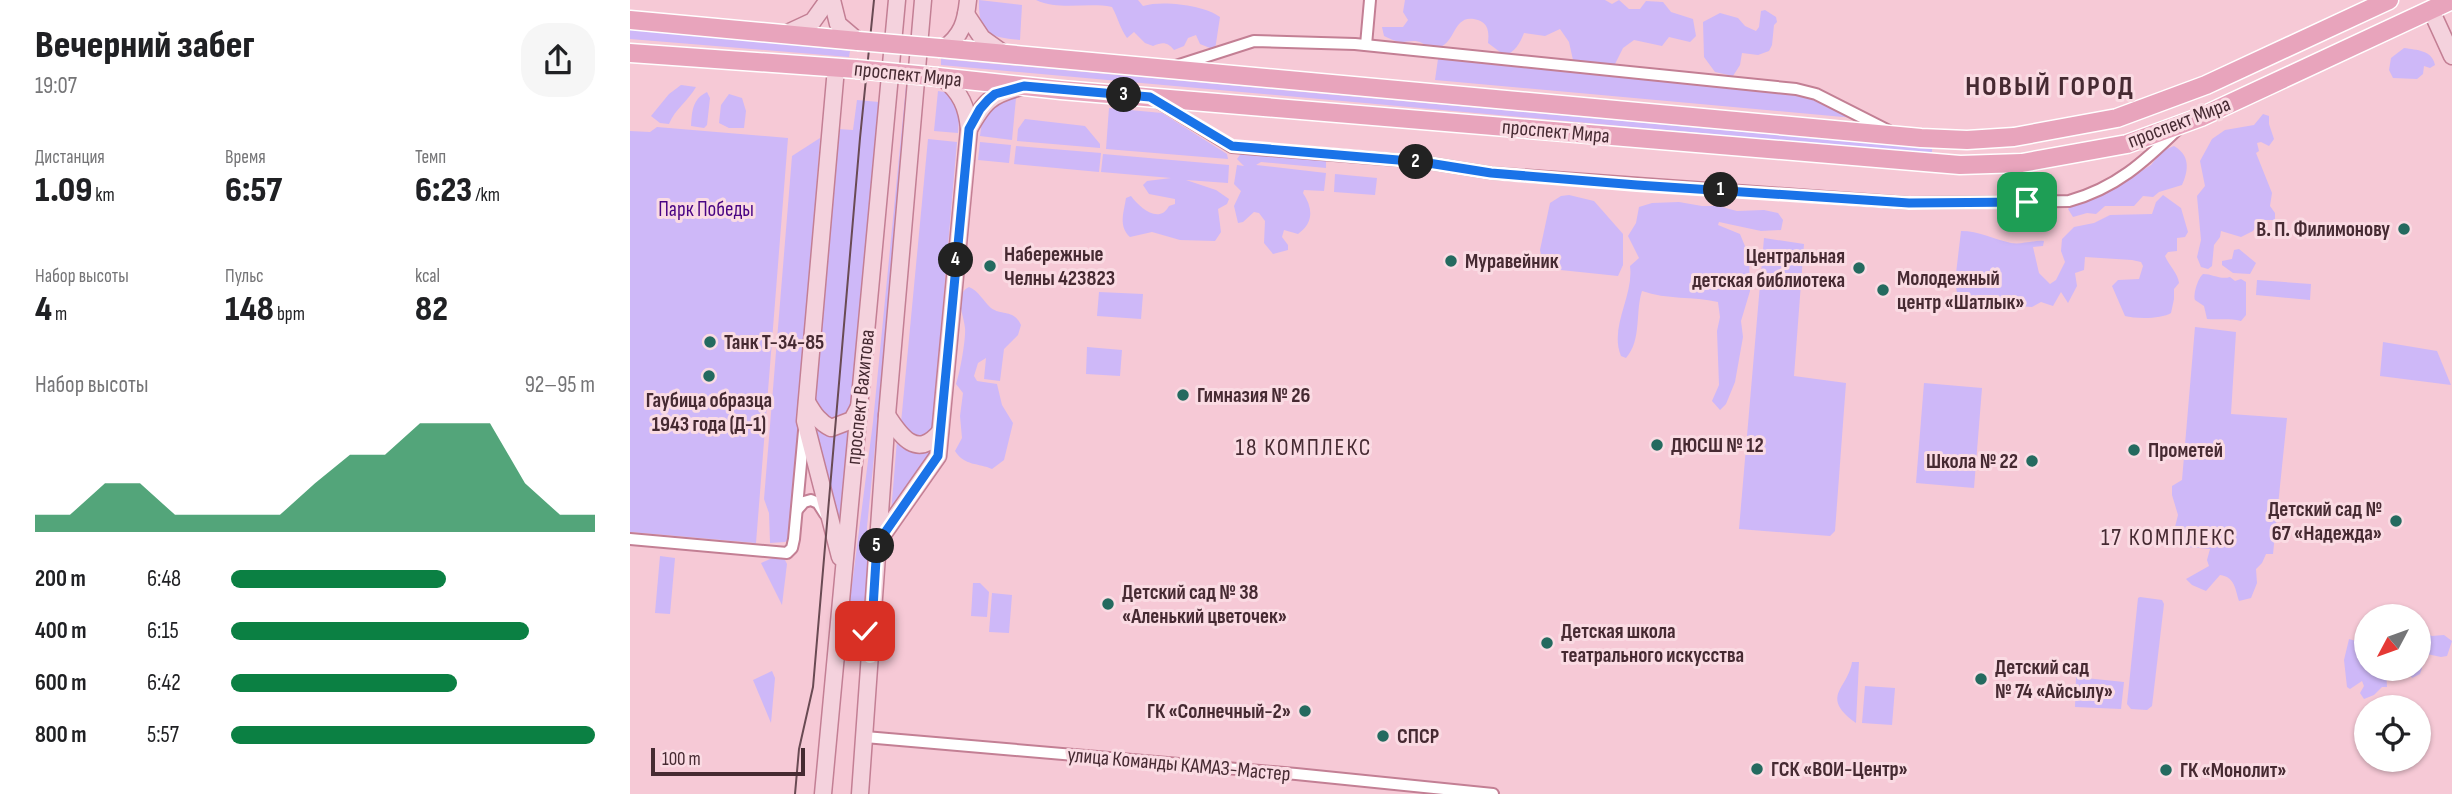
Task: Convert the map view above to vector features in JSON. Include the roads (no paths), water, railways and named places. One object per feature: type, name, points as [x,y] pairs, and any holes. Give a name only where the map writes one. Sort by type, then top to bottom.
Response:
[{"type":"main road","points":[[785,35],[813,21],[830,0]]},
{"type":"main road","points":[[830,0],[838,24],[858,41]]},
{"type":"main road","name":"проспект Вахитова","points":[[823,794],[897,0]]},
{"type":"main road","name":"проспект Вахитова","points":[[860,794],[887,415],[923,0]]},
{"type":"main road","name":"проспект Мира","points":[[630,20],[1967,140],[2014,137],[2116,118],[2194,90],[2389,0]]},
{"type":"main road","name":"проспект Мира","points":[[630,53],[856,69],[1150,97],[1960,165],[2022,163],[2127,144],[2181,125],[2452,0]]},
{"type":"main road","points":[[942,48],[959,35],[967,7]]},
{"type":"main road","points":[[967,7],[982,38],[1003,53]]},
{"type":"main road","points":[[2431,10],[2452,56]]},
{"type":"main road","points":[[836,68],[805,421],[843,570]]},
{"type":"main road","points":[[877,544],[938,456],[969,129],[963,100],[954,87],[941,77]]},
{"type":"main road","points":[[969,129],[980,109],[995,94],[1024,86]]},
{"type":"main road","points":[[807,402],[814,415],[831,428],[852,419],[859,407]]},
{"type":"main road","points":[[887,415],[900,434],[914,444],[928,443],[940,432]]},
{"type":"main road","points":[[835,650],[842,627],[854,621],[861,624],[865,631],[870,656]]},
{"type":"street","points":[[1366,45],[1370,0]]},
{"type":"street","points":[[630,13],[650,21]]},
{"type":"street","points":[[1155,68],[1183,64],[1254,41],[1366,45],[1796,89],[1816,94],[1898,135]]},
{"type":"street","points":[[1150,97],[1232,146],[1422,162],[1504,174],[1909,203],[2070,201],[2095,194],[2144,163],[2181,125]]},
{"type":"street","points":[[630,539],[787,553],[792,548],[805,421]]},
{"type":"street","points":[[797,510],[804,502],[811,500],[818,503],[831,524]]},
{"type":"street","name":"улица Команды КАМАЗ-Мастер","points":[[865,737],[1493,794]]},
{"type":"tram line","points":[[795,794],[799,749],[813,687],[874,0]]},
{"type":"place","name":"В. П. Филимонову","points":[[2404,229]]},
{"type":"place","name":"Муравейник","points":[[1451,261]]},
{"type":"place","name":"Набережные Челны 423823","points":[[990,266]]},
{"type":"place","name":"Центральная детская библиотека","points":[[1859,268]]},
{"type":"place","name":"Молодежный центр «Шатлык»","points":[[1883,290]]},
{"type":"place","name":"Танк Т-34-85","points":[[710,342]]},
{"type":"place","name":"Гаубица образца 1943 года (Д-1)","points":[[709,376]]},
{"type":"place","name":"Гимназия № 26","points":[[1183,395]]},
{"type":"place","name":"ДЮСШ № 12","points":[[1657,445]]},
{"type":"place","name":"Прометей","points":[[2134,450]]},
{"type":"place","name":"Школа № 22","points":[[2032,461]]},
{"type":"place","name":"Детский сад № 67 «Надежда»","points":[[2396,521]]},
{"type":"place","name":"Детский сад № 38 «Аленький цветочек»","points":[[1108,604]]},
{"type":"place","name":"Детская школа театрального искусства","points":[[1547,643]]},
{"type":"place","name":"Детский сад № 74 «Айсылу»","points":[[1981,679]]},
{"type":"place","name":"ГК «Солнечный-2»","points":[[1305,711]]},
{"type":"place","name":"СПСР","points":[[1383,736]]},
{"type":"place","name":"ГСК «ВОИ-Центр»","points":[[1757,769]]},
{"type":"place","name":"ГК «Монолит»","points":[[2166,770]]},
{"type":"district","name":"НОВЫЙ ГОРОД","points":[[2050,85]]},
{"type":"district","name":"18 КОМПЛЕКС","points":[[1304,447]]},
{"type":"district","name":"17 КОМПЛЕКС","points":[[2169,537]]},
{"type":"park label","name":"Парк Победы","points":[[706,209]]}]
